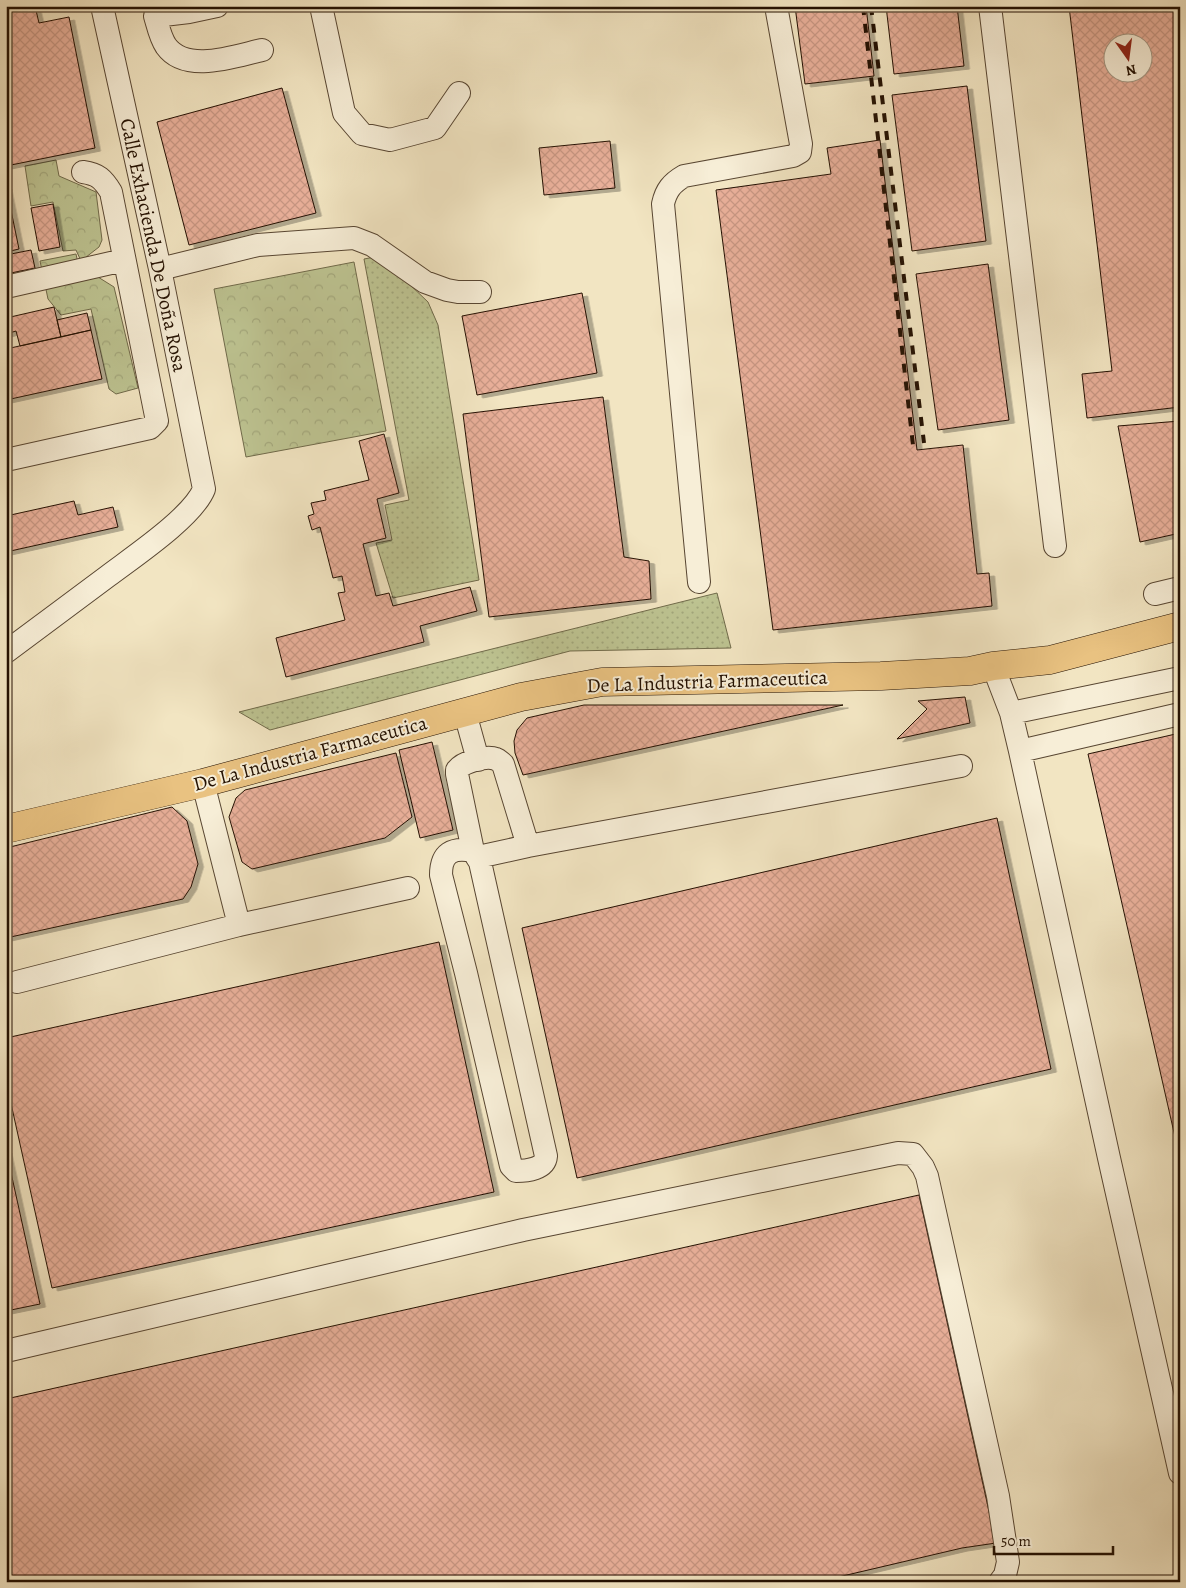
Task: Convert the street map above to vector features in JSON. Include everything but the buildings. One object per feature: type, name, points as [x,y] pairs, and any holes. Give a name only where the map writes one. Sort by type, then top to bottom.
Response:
[{"type":"main road","name":"De La Industria Farmaceutica","points":[[6,830],[203,782],[521,697],[602,682],[907,675],[970,671],[993,666],[1050,660],[1180,626]]},
{"type":"lane","name":"Calle Exhacienda De Doña Rosa","points":[[6,652],[154,542],[190,510],[201,496],[204,484],[160,269],[102,6]]},
{"type":"lane","points":[[216,6],[189,12],[153,11],[161,37],[166,46],[175,54],[197,61],[218,60],[262,50]]},
{"type":"lane","points":[[321,6],[344,113],[362,134],[390,140],[435,128],[459,93]]},
{"type":"lane","points":[[699,582],[663,204],[668,188],[674,181],[684,176],[793,156],[800,152],[801,144],[776,6]]},
{"type":"lane","points":[[990,6],[1055,546]]},
{"type":"lane","points":[[6,460],[150,428],[156,423],[158,418],[111,192],[103,179],[94,174],[83,172]]},
{"type":"lane","points":[[160,269],[258,245],[354,238],[372,245],[425,282],[452,291],[480,292]]},
{"type":"lane","points":[[6,287],[124,260]]},
{"type":"lane","points":[[1155,594],[1180,588]]},
{"type":"lane","points":[[993,666],[1010,714],[1020,751],[1180,1473]]},
{"type":"lane","points":[[1010,714],[1180,678]]},
{"type":"lane","points":[[465,712],[478,760]]},
{"type":"lane","points":[[1020,751],[1180,714]]},
{"type":"lane","points":[[528,846],[503,764],[495,758],[489,757],[461,765],[457,770],[476,854],[546,1156],[545,1163],[541,1166],[516,1171],[511,1166],[441,875],[443,860],[449,853],[462,849],[476,854],[528,846],[961,766]]},
{"type":"lane","points":[[203,782],[239,924]]},
{"type":"lane","points":[[17,982],[239,924],[408,888]]},
{"type":"lane","points":[[6,1351],[523,1230],[898,1153],[913,1154],[927,1176],[998,1496],[1008,1562],[1005,1575],[1000,1582]]},
{"type":"green space","points":[[56,160],[59,176],[96,192],[102,240],[99,247],[81,261],[76,250],[63,251],[53,202],[31,206],[25,166]]},
{"type":"green space","points":[[76,254],[80,273],[98,277],[114,287],[138,388],[116,394],[109,389],[91,309],[61,315],[48,299],[40,261]]},
{"type":"green space","points":[[380,256],[428,302],[438,325],[479,580],[393,598],[376,543],[392,540],[385,505],[409,500],[364,259]]},
{"type":"green space","points":[[354,262],[386,431],[246,457],[214,289]]},
{"type":"green space","points":[[717,593],[731,648],[570,651],[270,730],[239,712]]},
{"type":"railway","points":[[863,6],[913,445]]},
{"type":"railway","points":[[871,6],[924,443]]}]
